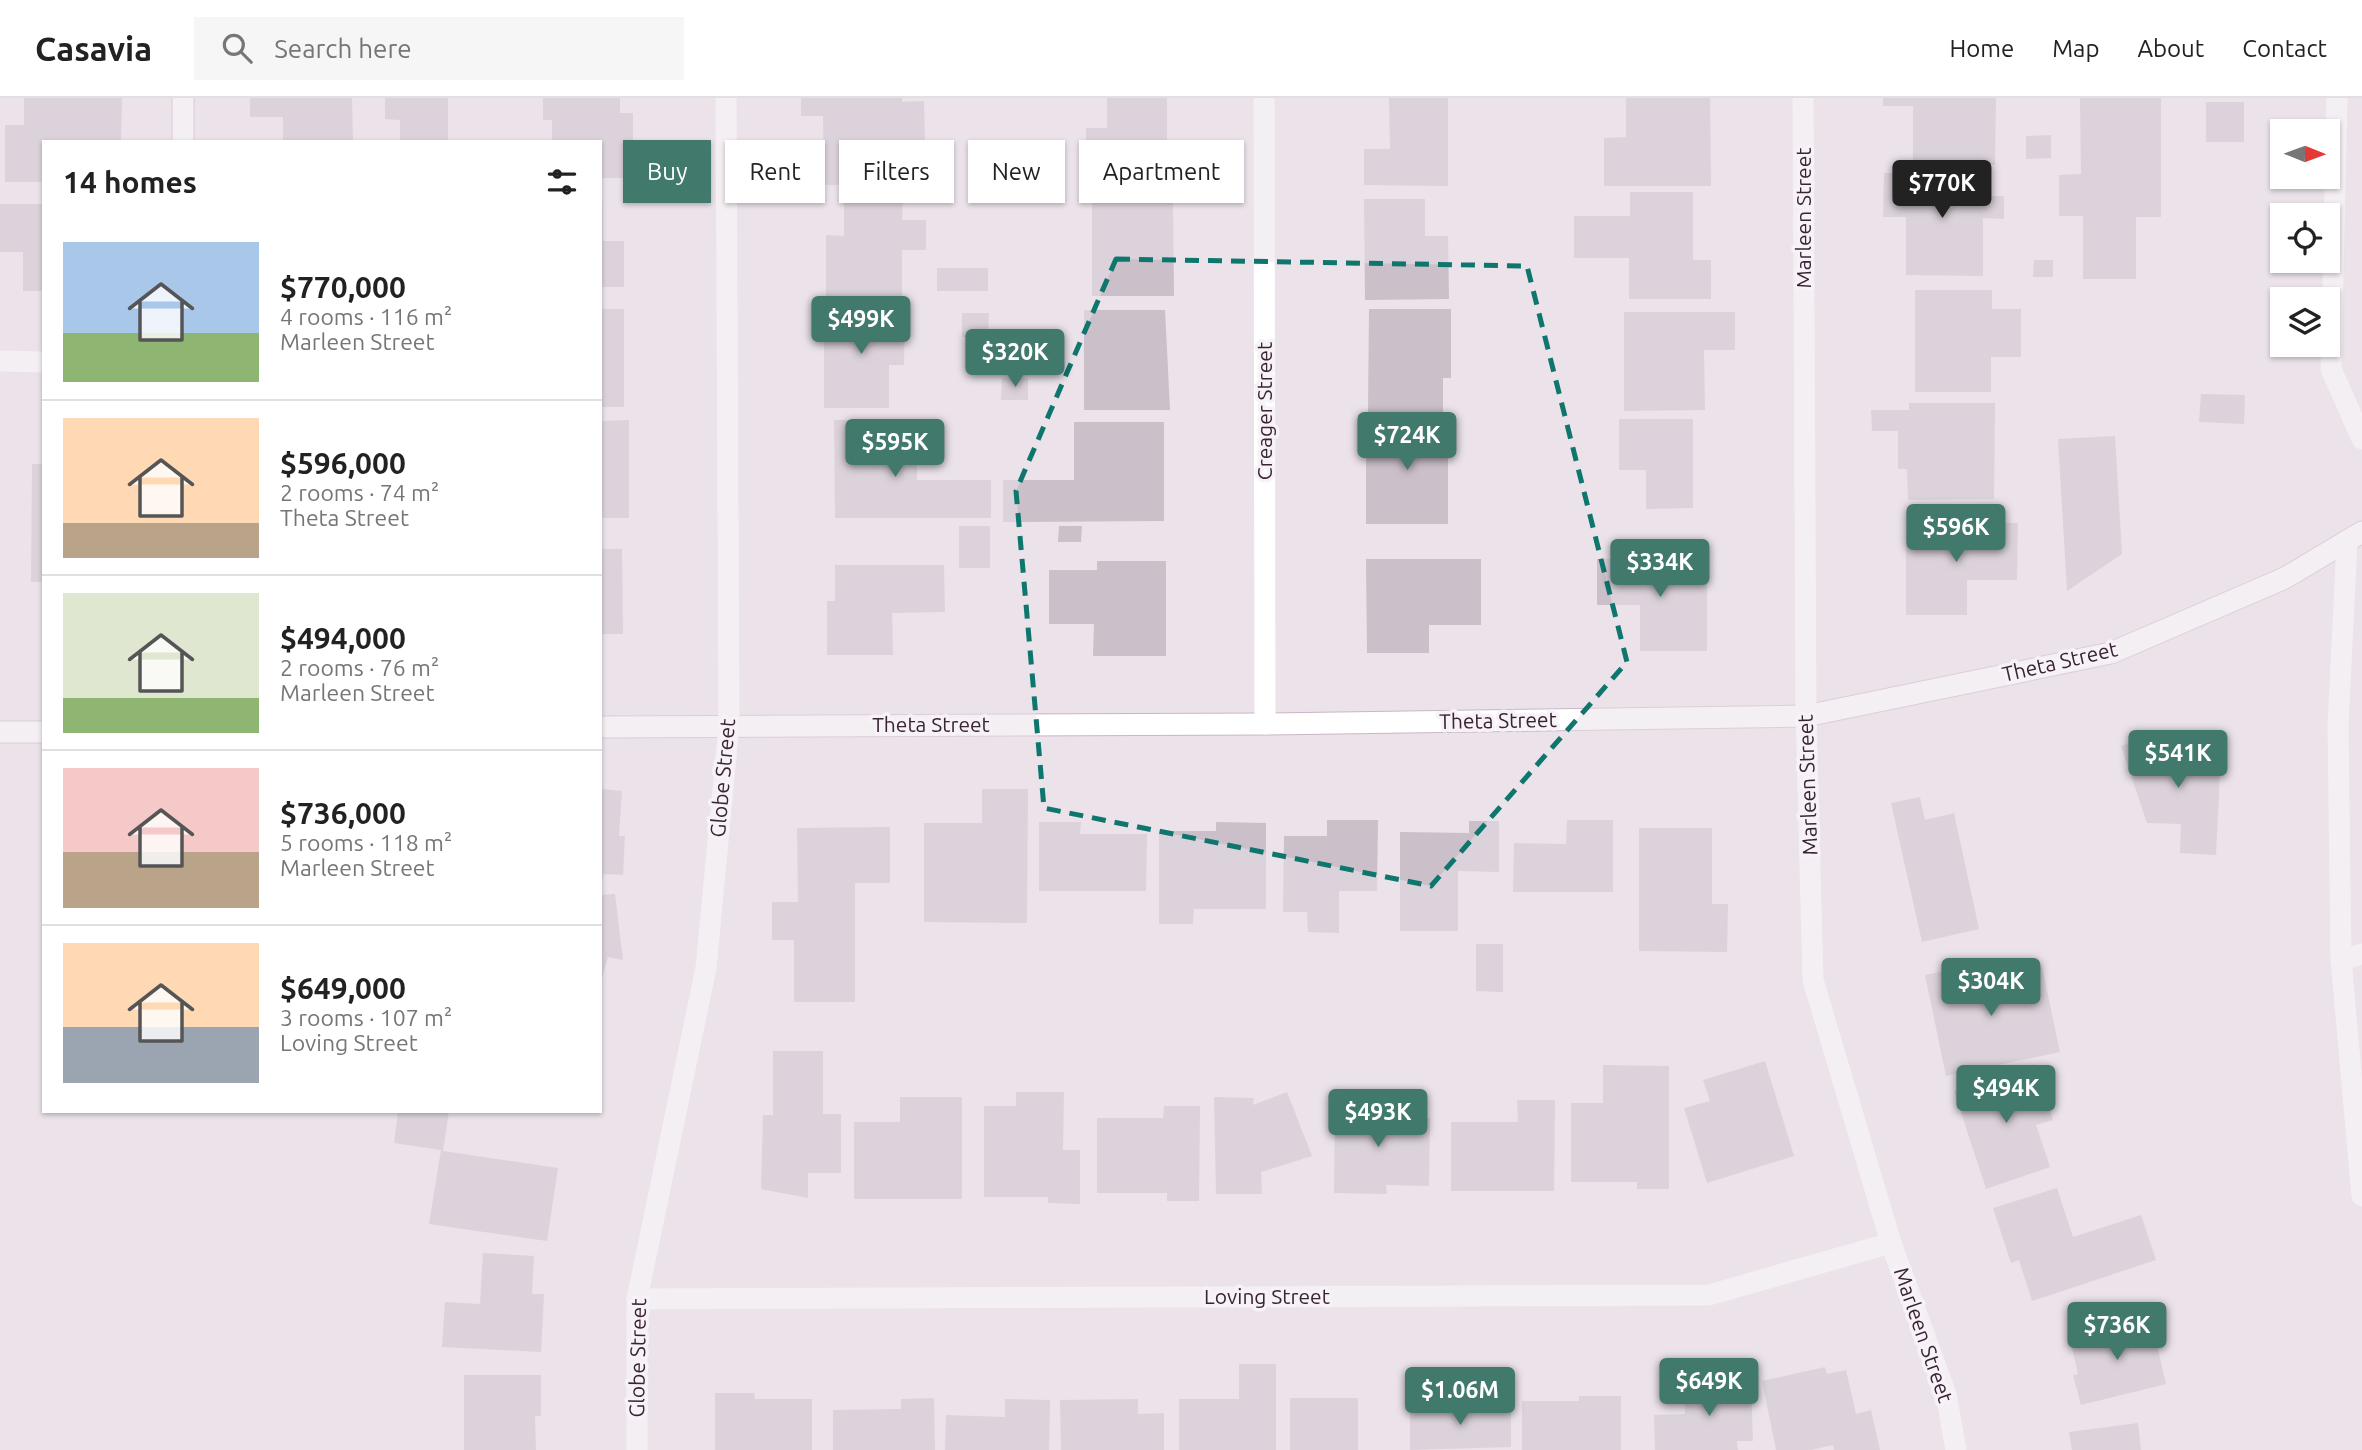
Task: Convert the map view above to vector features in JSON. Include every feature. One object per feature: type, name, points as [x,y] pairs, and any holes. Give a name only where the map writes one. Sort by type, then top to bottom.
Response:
[{"type":"street","points":[[183,98],[183,140]]},
{"type":"street","name":"Globe Street","points":[[637,1450],[637,1299],[706,968],[729,725],[726,98]]},
{"type":"street","name":"Creager Street","points":[[1264,98],[1265,724]]},
{"type":"street","name":"Marleen Street","points":[[1803,98],[1806,716],[1813,980],[1891,1243],[1945,1395],[1956,1450]]},
{"type":"street","points":[[2336,98],[2331,369],[2362,439]]},
{"type":"street","points":[[0,361],[42,362]]},
{"type":"street","points":[[2355,537],[2338,726],[2341,960],[2362,1196]]},
{"type":"street","name":"Theta Street","points":[[602,727],[1265,724],[1806,716],[2112,653],[2285,578],[2355,537]]},
{"type":"street","points":[[0,732],[42,732]]},
{"type":"street","points":[[2341,960],[2362,954]]},
{"type":"street","name":"Loving Street","points":[[637,1299],[1709,1295],[1891,1243]]},
{"type":"highlighted area","points":[[1116,259],[1527,266],[1627,662],[1431,886],[1044,808],[1016,491]]},
{"type":"building","points":[[24,98],[122,98],[121,140],[42,140],[42,182],[5,182],[5,125],[24,125]]},
{"type":"building","points":[[250,98],[352,98],[353,140],[283,140],[283,117],[250,117]]},
{"type":"building","points":[[385,98],[448,98],[448,140],[400,140],[400,120],[385,119]]},
{"type":"building","points":[[543,98],[620,98],[620,113],[633,113],[633,140],[623,140],[623,178],[602,178],[602,140],[552,140],[552,120],[543,120]]},
{"type":"building","points":[[801,98],[902,98],[902,102],[924,101],[925,140],[839,140],[839,185],[825,185],[823,116],[801,116]]},
{"type":"building","points":[[1107,98],[1167,98],[1167,140],[1086,140],[1086,128],[1107,128]]},
{"type":"building","points":[[1389,98],[1448,98],[1448,186],[1364,185],[1364,149],[1390,149]]},
{"type":"building","points":[[1626,98],[1710,98],[1711,186],[1604,186],[1604,138],[1626,137]]},
{"type":"building","points":[[1883,98],[1996,98],[1995,165],[1913,165],[1913,106],[1883,106]]},
{"type":"building","points":[[2080,98],[2161,98],[2161,217],[2136,217],[2136,279],[2083,279],[2083,216],[2059,216],[2059,175],[2081,174]]},
{"type":"building","points":[[2206,102],[2244,102],[2244,142],[2206,142]]},
{"type":"building","points":[[2051,135],[2051,158],[2026,159],[2026,136]]},
{"type":"building","points":[[1884,173],[1983,173],[1983,196],[2004,196],[2004,219],[1983,218],[1983,276],[1906,275],[1906,217],[1883,217]]},
{"type":"building","points":[[1630,192],[1693,192],[1693,260],[1711,260],[1711,299],[1629,299],[1629,258],[1574,258],[1574,216],[1630,216]]},
{"type":"building","points":[[1364,199],[1425,199],[1425,236],[1448,236],[1449,299],[1365,300]]},
{"type":"building","points":[[602,201],[603,241],[624,241],[624,287],[602,287]]},
{"type":"building","points":[[844,203],[903,203],[902,220],[926,220],[926,250],[902,250],[902,296],[826,296],[826,235],[844,236]]},
{"type":"building","points":[[1092,203],[1173,203],[1174,296],[1092,296]]},
{"type":"building","points":[[0,204],[42,204],[42,291],[23,291],[23,252],[0,252]]},
{"type":"building","points":[[2034,260],[2053,260],[2053,277],[2033,277]]},
{"type":"building","points":[[937,268],[988,268],[988,291],[937,291]]},
{"type":"building","points":[[1915,290],[1992,290],[1992,309],[2021,309],[2021,357],[1991,357],[1991,392],[1915,392]]},
{"type":"building","points":[[905,308],[904,365],[889,365],[889,408],[824,408],[824,309]]},
{"type":"building","points":[[602,309],[624,309],[624,407],[602,407]]},
{"type":"building","points":[[1369,309],[1451,309],[1451,378],[1443,378],[1443,412],[1368,412]]},
{"type":"building","points":[[1084,310],[1165,310],[1170,410],[1084,410]]},
{"type":"building","points":[[1624,312],[1735,312],[1735,350],[1704,350],[1705,410],[1624,411]]},
{"type":"building","points":[[962,313],[989,313],[988,337],[962,337]]},
{"type":"building","points":[[1002,378],[1028,378],[1028,400],[1001,400]]},
{"type":"building","points":[[2201,394],[2245,395],[2244,424],[2199,422]]},
{"type":"building","points":[[1909,403],[1995,403],[1994,499],[1908,500],[1907,469],[1898,469],[1898,431],[1872,431],[1871,410],[1909,410]]},
{"type":"building","points":[[1619,419],[1693,419],[1693,508],[1646,509],[1646,470],[1619,470]]},
{"type":"building","points":[[629,420],[629,518],[602,518],[602,421]]},
{"type":"building","points":[[834,420],[889,420],[890,443],[917,443],[917,480],[991,480],[991,518],[835,518]]},
{"type":"building","points":[[1366,421],[1448,421],[1448,524],[1366,524]]},
{"type":"building","points":[[1074,422],[1164,422],[1164,521],[1003,522],[1003,480],[1074,480]]},
{"type":"building","points":[[2115,436],[2122,554],[2067,591],[2058,439]]},
{"type":"building","points":[[32,464],[42,464],[42,582],[31,582]]},
{"type":"building","points":[[1929,523],[2018,523],[2017,580],[1967,580],[1967,615],[1906,615],[1906,531],[1929,531]]},
{"type":"building","points":[[959,526],[990,526],[990,568],[959,568]]},
{"type":"building","points":[[1059,526],[1082,526],[1081,542],[1058,542]]},
{"type":"building","points":[[602,549],[622,549],[623,634],[602,634]]},
{"type":"building","points":[[1366,559],[1481,559],[1481,625],[1429,625],[1429,653],[1367,653]]},
{"type":"building","points":[[1597,559],[1707,559],[1707,651],[1640,651],[1640,605],[1597,605]]},
{"type":"building","points":[[1097,561],[1166,561],[1166,656],[1093,656],[1094,624],[1049,624],[1049,570],[1097,570]]},
{"type":"building","points":[[835,565],[944,565],[945,612],[892,613],[893,655],[827,655],[827,601],[835,601]]},
{"type":"building","points":[[2160,732],[2165,748],[2221,752],[2216,855],[2180,853],[2181,824],[2147,823],[2121,746]]},
{"type":"building","points":[[602,789],[622,791],[619,836],[625,836],[623,875],[603,874],[602,882]]},
{"type":"building","points":[[982,789],[1028,789],[1027,923],[924,922],[924,823],[982,823]]},
{"type":"building","points":[[1920,797],[1925,820],[1954,813],[1979,929],[1922,942],[1891,803]]},
{"type":"building","points":[[1327,820],[1378,820],[1377,891],[1339,891],[1339,933],[1308,932],[1307,912],[1283,912],[1284,836],[1327,836]]},
{"type":"building","points":[[1567,820],[1613,820],[1613,892],[1513,892],[1514,843],[1566,844]]},
{"type":"building","points":[[1469,821],[1499,821],[1499,872],[1458,871],[1458,931],[1400,931],[1400,832],[1469,833]]},
{"type":"building","points":[[1039,822],[1081,822],[1080,834],[1147,834],[1146,891],[1039,891]]},
{"type":"building","points":[[1216,822],[1266,823],[1266,909],[1194,909],[1193,924],[1159,924],[1159,831],[1216,831]]},
{"type":"building","points":[[890,827],[890,883],[855,883],[855,1002],[794,1002],[794,940],[772,940],[772,902],[798,902],[797,828]]},
{"type":"building","points":[[1639,828],[1712,828],[1712,904],[1728,904],[1727,952],[1639,951]]},
{"type":"building","points":[[615,894],[623,960],[608,957],[602,978],[602,895]]},
{"type":"building","points":[[1476,944],[1503,944],[1503,992],[1476,991]]},
{"type":"building","points":[[1979,964],[1983,980],[2042,967],[2060,1052],[1946,1076],[1925,975]]},
{"type":"building","points":[[773,1051],[823,1051],[823,1114],[841,1114],[841,1173],[808,1173],[808,1198],[761,1189],[763,1115],[773,1115]]},
{"type":"building","points":[[1765,1061],[1794,1156],[1707,1183],[1684,1108],[1710,1101],[1703,1080]]},
{"type":"building","points":[[2035,1064],[2053,1120],[2036,1125],[2050,1167],[1986,1189],[1954,1091]]},
{"type":"building","points":[[1603,1065],[1669,1066],[1669,1189],[1637,1189],[1637,1182],[1571,1182],[1571,1103],[1603,1103]]},
{"type":"building","points":[[1016,1092],[1064,1092],[1063,1150],[1080,1150],[1080,1204],[1048,1203],[1048,1197],[984,1197],[984,1106],[1016,1106]]},
{"type":"building","points":[[1287,1092],[1312,1156],[1261,1172],[1262,1194],[1216,1194],[1214,1097],[1254,1098],[1253,1105]]},
{"type":"building","points":[[1335,1094],[1370,1095],[1370,1118],[1430,1118],[1429,1186],[1386,1185],[1387,1194],[1334,1193]]},
{"type":"building","points":[[900,1097],[962,1097],[962,1199],[854,1199],[854,1122],[900,1122]]},
{"type":"building","points":[[1517,1100],[1555,1100],[1554,1191],[1451,1191],[1451,1122],[1518,1122]]},
{"type":"building","points":[[1164,1106],[1200,1106],[1199,1201],[1167,1201],[1167,1193],[1097,1193],[1097,1118],[1163,1118]]},
{"type":"building","points":[[398,1113],[449,1113],[443,1151],[558,1168],[547,1241],[429,1224],[441,1150],[394,1143]]},
{"type":"building","points":[[2057,1188],[2073,1237],[2141,1215],[2156,1260],[2032,1301],[2019,1260],[2011,1263],[1993,1208]]},
{"type":"building","points":[[483,1253],[534,1256],[532,1294],[544,1294],[541,1352],[442,1347],[445,1302],[480,1304]]},
{"type":"building","points":[[2151,1319],[2166,1384],[2081,1405],[2073,1375],[2078,1374],[2070,1339]]},
{"type":"building","points":[[1239,1364],[1276,1364],[1276,1450],[1179,1450],[1179,1399],[1239,1399]]},
{"type":"building","points":[[1825,1367],[1827,1374],[1846,1370],[1856,1414],[1871,1410],[1880,1450],[1834,1450],[1833,1445],[1811,1450],[1776,1450],[1762,1381]]},
{"type":"building","points":[[464,1375],[541,1375],[541,1416],[535,1416],[536,1450],[464,1450]]},
{"type":"building","points":[[1751,1380],[1753,1441],[1737,1441],[1738,1450],[1655,1450],[1654,1415],[1685,1414],[1684,1383]]},
{"type":"building","points":[[715,1393],[754,1393],[755,1399],[812,1399],[812,1450],[715,1450]]},
{"type":"building","points":[[1579,1396],[1621,1396],[1621,1450],[1522,1450],[1522,1401],[1579,1401]]},
{"type":"building","points":[[934,1398],[935,1450],[833,1450],[833,1410],[901,1409],[901,1399]]},
{"type":"building","points":[[1290,1398],[1358,1398],[1358,1450],[1290,1450]]},
{"type":"building","points":[[1005,1399],[1050,1400],[1049,1450],[945,1450],[946,1415],[1005,1417]]},
{"type":"building","points":[[1138,1399],[1138,1414],[1164,1413],[1164,1450],[1061,1450],[1060,1400]]},
{"type":"building","points":[[1410,1405],[1511,1405],[1511,1447],[1410,1450]]},
{"type":"building","points":[[2138,1423],[2141,1450],[2072,1450],[2069,1432]]}]
